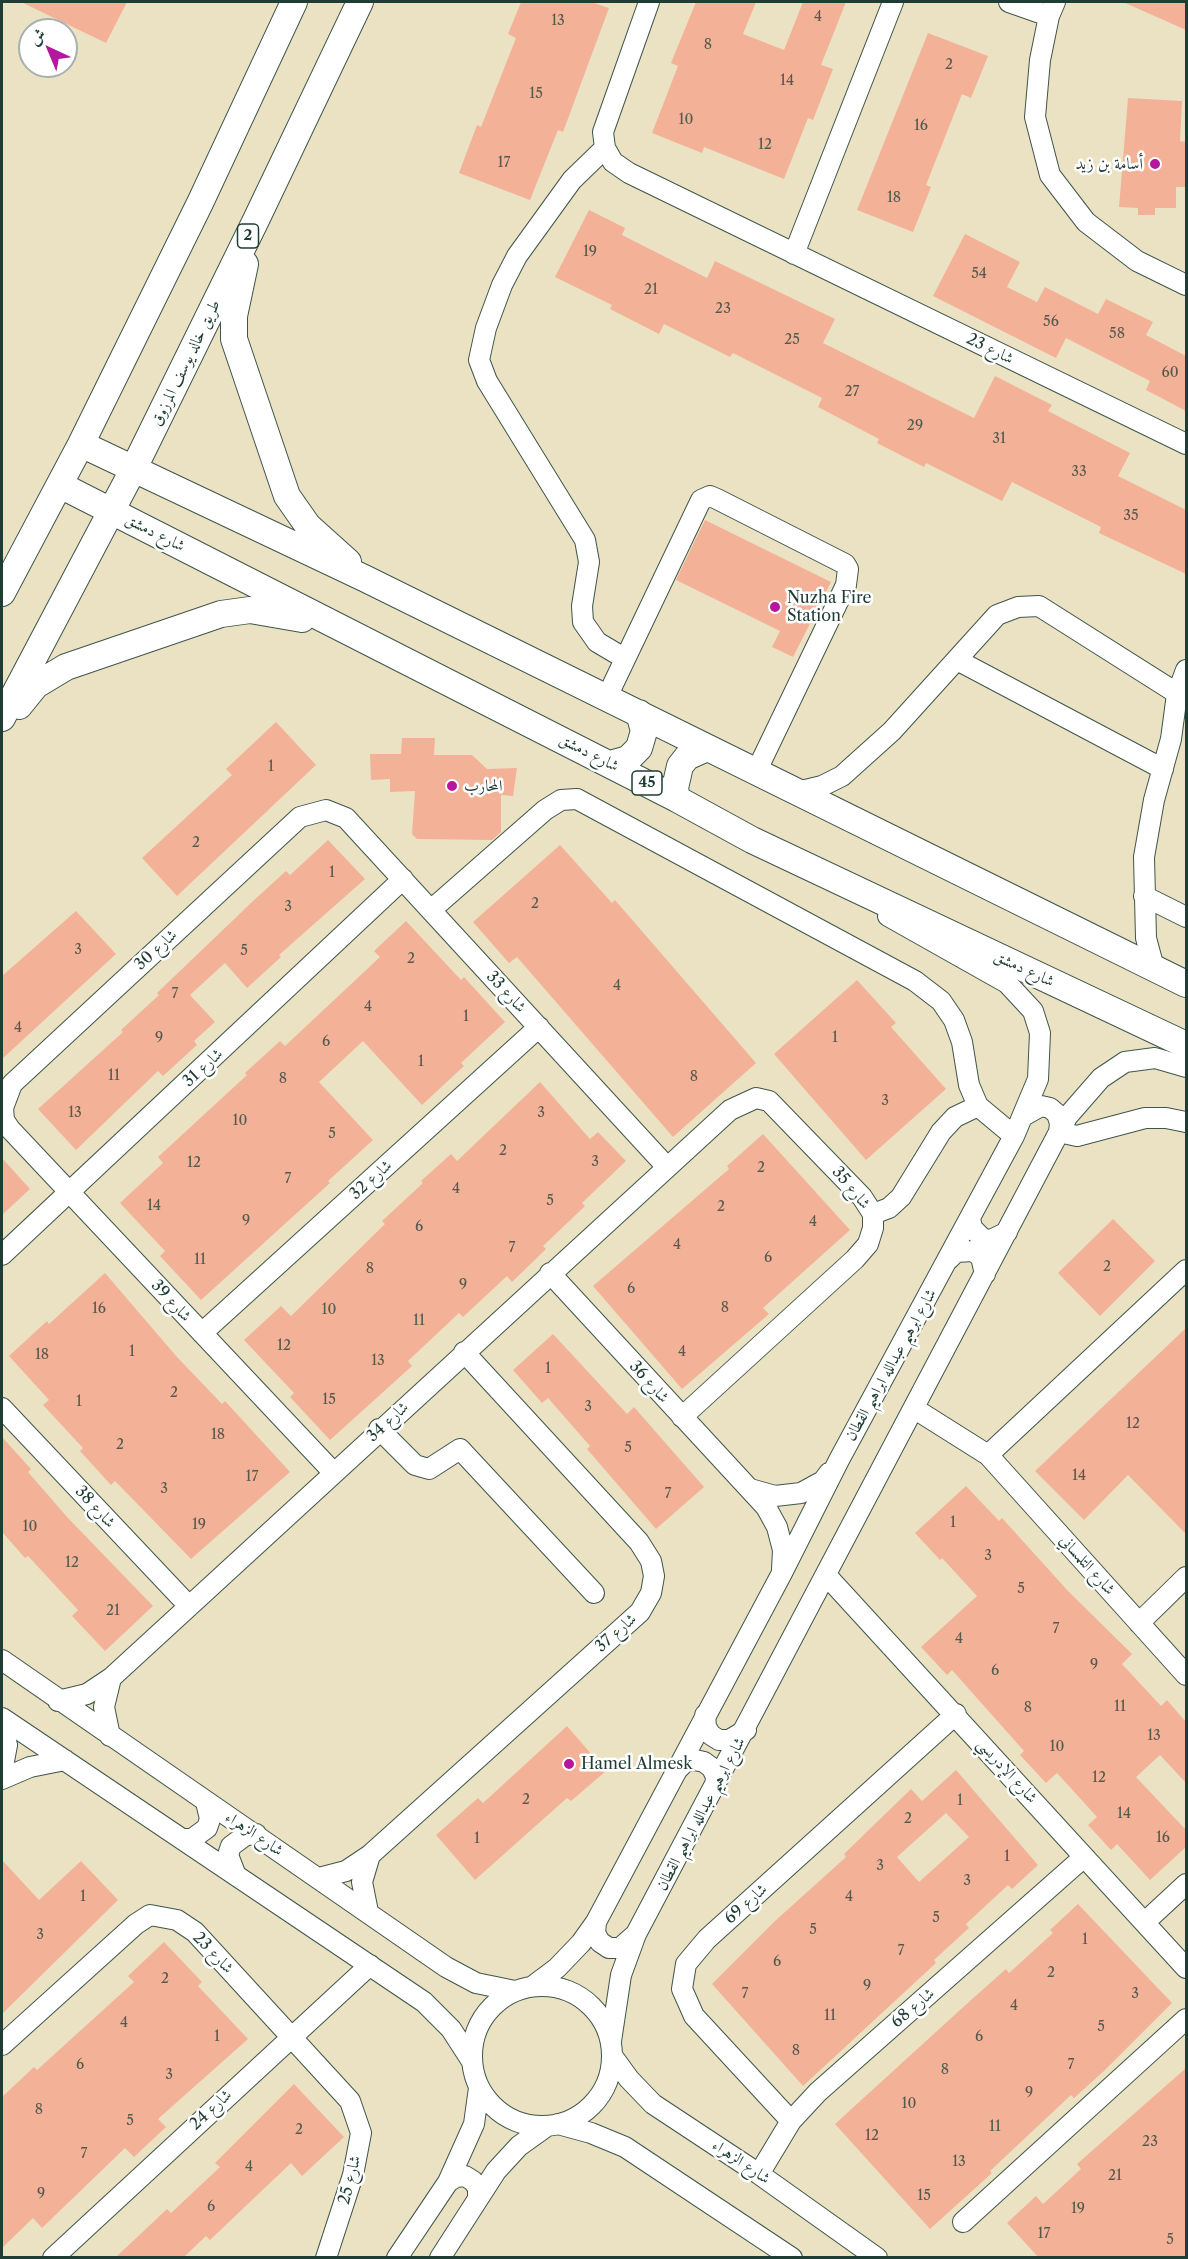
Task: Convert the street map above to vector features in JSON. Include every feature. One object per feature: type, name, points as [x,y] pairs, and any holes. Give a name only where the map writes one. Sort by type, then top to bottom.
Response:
[{"type":"main road","points":[[2,593],[81,444],[200,203],[294,2]]},
{"type":"main road","name":"طريق خالد يوسف المرزوق","points":[[2,718],[134,468],[360,2]]},
{"type":"main road","points":[[256,220],[234,316],[234,339],[291,504],[308,526],[366,579]]},
{"type":"main road","points":[[81,444],[366,579],[1186,984]]},
{"type":"main road","name":"شارع دمشق","points":[[60,485],[610,764],[752,840],[1186,1045]]},
{"type":"main road","points":[[2,731],[28,692],[51,675],[103,654],[221,614],[261,610],[340,628]]},
{"type":"main road","points":[[610,764],[628,759],[639,748],[644,731],[639,713]]},
{"type":"main road","points":[[677,799],[675,788],[680,766],[696,751],[707,748]]},
{"type":"street","points":[[624,658],[597,642],[582,622],[582,606],[589,562],[585,540],[488,381],[479,360],[486,328],[502,285],[517,256],[572,180],[605,148],[603,132],[609,110],[649,2]]},
{"type":"street","points":[[794,254],[893,2]]},
{"type":"street","points":[[1010,2],[1052,9],[1040,60],[1035,117],[1050,175],[1086,222],[1137,261],[1186,285]]},
{"type":"street","name":"شارع 23","points":[[605,148],[613,162],[629,173],[1186,444]]},
{"type":"street","points":[[606,699],[624,658],[705,498],[717,498],[845,564],[848,569],[846,585],[756,772]]},
{"type":"street","points":[[797,792],[822,786],[842,776],[892,731],[997,615],[1018,607],[1039,606],[1182,696]]},
{"type":"street","points":[[957,660],[1163,769]]},
{"type":"street","points":[[1154,968],[1146,938],[1144,856],[1154,800],[1182,696],[1186,670]]},
{"type":"street","points":[[431,910],[544,810],[561,800],[577,799],[915,981],[932,995],[954,1020],[962,1042],[969,1085],[978,1107],[1014,1136]]},
{"type":"street","name":"شارع 30","points":[[10,1129],[4,1120],[3,1108],[12,1084],[265,849],[300,817],[314,811],[326,810],[346,818]]},
{"type":"street","name":"شارع 33","points":[[346,818],[666,1166]]},
{"type":"street","name":"شارع ابرهيم عبدالله ابراهيم القطان","points":[[524,1988],[565,1960],[596,1922],[782,1573],[839,1460],[1014,1136],[1025,1115],[1038,1079],[1040,1033],[1033,1011],[1007,983],[752,840]]},
{"type":"street","name":"شارع 31","points":[[2,1255],[403,879]]},
{"type":"street","points":[[1144,896],[1186,917]]},
{"type":"street","name":"شارع 32","points":[[202,1333],[539,1027]]},
{"type":"street","name":"شارع ابرهيم عبدالله ابراهيم القطان","points":[[612,2049],[621,1976],[636,1934],[746,1730],[1059,1132],[1082,1097],[1101,1078],[1125,1062],[1155,1058],[1186,1067]]},
{"type":"street","name":"شارع 35","points":[[666,1166],[730,1110],[756,1098],[769,1101],[862,1197],[873,1214],[868,1244],[855,1259],[682,1418]]},
{"type":"street","points":[[1025,1115],[1041,1106],[1050,1108],[1057,1114],[1060,1123],[1059,1132],[1068,1135],[1086,1134],[1145,1118],[1166,1118],[1186,1122]]},
{"type":"street","points":[[873,1214],[889,1208],[901,1197],[941,1132],[955,1117],[978,1107]]},
{"type":"street","name":"شارع 39","points":[[10,1129],[333,1472]]},
{"type":"street","name":"شارع 34","points":[[58,1701],[87,1694],[111,1678],[666,1166]]},
{"type":"street","points":[[970,1218],[972,1228],[983,1239],[991,1240],[1007,1232]]},
{"type":"street","points":[[949,1259],[956,1252],[974,1251],[981,1257],[986,1274]]},
{"type":"street","points":[[988,1455],[1186,1270]]},
{"type":"street","name":"شارع 36","points":[[550,1273],[766,1507],[777,1527],[783,1550],[782,1573]]},
{"type":"street","name":"شارع 37","points":[[319,1878],[346,1870],[370,1855],[640,1612],[651,1593],[654,1576],[651,1562],[639,1542],[464,1352]]},
{"type":"street","name":"شارع 38","points":[[2,1408],[188,1605]]},
{"type":"street","name":"شارع التلمساني","points":[[915,1409],[988,1455],[1186,1675]]},
{"type":"street","points":[[380,1429],[415,1465],[429,1469],[460,1449],[594,1593]]},
{"type":"street","points":[[750,1489],[775,1496],[801,1493],[823,1481],[839,1460]]},
{"type":"street","name":"شارع الإدريسي","points":[[826,1575],[956,1714],[1186,1968]]},
{"type":"street","points":[[1139,1623],[1186,1577]]},
{"type":"street","name":"شارع الزهراء","points":[[2,1660],[58,1701],[256,1834],[446,1967],[476,1983],[524,1988]]},
{"type":"street","points":[[110,1736],[104,1707],[111,1678]]},
{"type":"street","name":"شارع 69","points":[[791,2121],[694,2016],[682,1989],[686,1964],[707,1939],[956,1714]]},
{"type":"street","points":[[705,1715],[706,1727],[719,1740],[729,1740],[746,1730]]},
{"type":"street","points":[[2,1718],[424,2002],[451,2029],[471,2060],[479,2088],[493,2106],[512,2120],[527,2125],[553,2125],[591,2133],[632,2152],[792,2258]]},
{"type":"street","points":[[2,1726],[7,1745],[2,1772]]},
{"type":"street","points":[[2,1779],[30,1767],[65,1760]]},
{"type":"street","points":[[678,1769],[685,1762],[695,1760],[704,1762],[712,1768],[716,1777],[715,1787]]},
{"type":"street","points":[[183,1839],[192,1839],[207,1828],[210,1819],[206,1802]]},
{"type":"street","points":[[235,1873],[228,1855],[231,1846],[246,1835],[256,1834]]},
{"type":"street","points":[[368,1912],[363,1898],[362,1882],[370,1855]]},
{"type":"street","name":"شارع 68","points":[[759,2174],[791,2121],[818,2092],[1084,1857]]},
{"type":"street","points":[[1145,1922],[1186,1884]]},
{"type":"street","name":"شارع 23","points":[[2,2045],[136,1924],[150,1915],[177,1920],[195,1932],[350,2101]]},
{"type":"street","points":[[596,1922],[595,1933],[600,1942],[609,1948],[620,1948],[636,1934]]},
{"type":"street","name":"شارع 24","points":[[53,2258],[370,1965]]},
{"type":"street","points":[[440,2258],[496,2171],[519,2146],[553,2125],[573,2119],[600,2096],[608,2080],[612,2049],[602,2019],[589,2003],[561,1989],[524,1988],[499,2000],[486,2013],[477,2028],[471,2060]]},
{"type":"street","points":[[963,2222],[1186,2019]]},
{"type":"street","name":"شارع الزهراء","points":[[612,2049],[629,2079],[653,2104],[759,2174],[874,2256]]},
{"type":"street","points":[[397,2258],[448,2182],[474,2124],[479,2088]]},
{"type":"street","name":"شارع 25","points":[[326,2258],[353,2175],[361,2133],[350,2101]]},
{"type":"street","points":[[448,2182],[456,2177],[465,2176],[478,2188],[478,2198]]},
{"type":"building","points":[[21,2],[127,2],[106,43],[78,29],[78,18],[54,18]]},
{"type":"building","points":[[521,2],[591,2],[609,8],[563,132],[558,130],[530,200],[459,173],[477,125],[481,127],[516,38],[508,34]]},
{"type":"building","points":[[696,2],[756,2],[743,34],[784,50],[803,2],[846,2],[821,65],[833,69],[813,120],[808,118],[784,179],[704,147],[702,153],[652,133],[678,66],[671,63]]},
{"type":"building","points":[[1123,2],[1186,2],[1186,30]]},
{"type":"building","points":[[928,33],[988,56],[971,98],[962,94],[926,185],[931,187],[913,232],[857,210]]},
{"type":"building","name":"أسامة بن زيد","points":[[1128,98],[1182,101],[1180,141],[1186,142],[1186,187],[1176,187],[1176,208],[1155,208],[1155,215],[1138,215],[1138,208],[1119,207]]},
{"type":"building","points":[[589,210],[625,228],[622,235],[707,278],[715,261],[835,319],[823,343],[974,418],[995,376],[1052,405],[1048,411],[1130,453],[1118,476],[1186,510],[1186,574],[1099,533],[1101,527],[1012,482],[1002,501],[926,463],[924,467],[877,443],[879,439],[818,407],[822,398],[733,353],[730,357],[664,324],[659,334],[610,309],[612,305],[555,277]]},
{"type":"building","points":[[965,234],[1020,262],[1007,287],[1037,302],[1045,287],[1098,314],[1106,299],[1153,322],[1146,335],[1186,356],[1186,411],[1146,390],[1150,381],[1066,338],[1056,358],[933,296]]},
{"type":"building","name":"Nuzha Fire Station","points":[[705,520],[831,582],[793,657],[772,647],[780,631],[676,580]]},
{"type":"building","points":[[276,722],[316,765],[177,896],[142,858],[232,775],[226,769]]},
{"type":"building","name":"المحارب","points":[[402,738],[435,738],[434,755],[472,755],[487,769],[517,768],[513,796],[501,795],[501,832],[492,840],[417,839],[412,834],[415,791],[390,792],[390,779],[371,780],[370,754],[401,754]]},
{"type":"building","points":[[328,840],[365,879],[279,955],[281,957],[247,988],[225,963],[190,995],[215,1022],[194,1041],[197,1045],[163,1076],[158,1071],[76,1150],[38,1109],[123,1032],[121,1030],[159,995],[157,993],[252,902],[286,871],[290,875]]},
{"type":"building","points":[[560,845],[612,903],[615,900],[756,1063],[673,1137],[517,957],[509,963],[473,922]]},
{"type":"building","points":[[76,911],[116,954],[2,1059],[2,976]]},
{"type":"building","points":[[406,921],[461,980],[464,977],[505,1022],[461,1063],[464,1066],[422,1105],[363,1041],[319,1082],[373,1140],[328,1181],[330,1183],[201,1300],[160,1256],[165,1251],[120,1203],[163,1163],[158,1157],[247,1075],[245,1073],[280,1041],[285,1046],[380,957],[374,951]]},
{"type":"building","points":[[857,980],[896,1023],[891,1027],[946,1089],[866,1160],[774,1054]]},
{"type":"building","points":[[540,1082],[590,1139],[598,1132],[626,1161],[582,1203],[585,1206],[543,1246],[546,1249],[512,1282],[507,1276],[463,1317],[459,1313],[408,1361],[412,1366],[330,1440],[290,1397],[294,1393],[244,1340],[281,1306],[291,1316],[385,1224],[382,1221],[423,1183],[421,1181],[451,1154],[457,1161]]},
{"type":"building","points":[[763,1134],[850,1230],[763,1308],[769,1314],[682,1389],[593,1286],[729,1169],[727,1166]]},
{"type":"building","points":[[2,1158],[30,1189],[2,1215]]},
{"type":"building","points":[[1113,1219],[1155,1261],[1100,1316],[1058,1273]]},
{"type":"building","points":[[105,1273],[177,1357],[222,1404],[225,1401],[290,1472],[191,1559],[115,1481],[111,1485],[80,1451],[83,1448],[43,1405],[49,1400],[9,1356],[47,1321],[49,1324]]},
{"type":"building","points":[[1186,1328],[1186,1534],[1128,1475],[1084,1520],[1035,1471]]},
{"type":"building","points":[[553,1334],[627,1414],[634,1407],[704,1487],[656,1529],[587,1449],[590,1446],[548,1398],[542,1403],[513,1370]]},
{"type":"building","points":[[2,1437],[31,1469],[28,1472],[68,1518],[153,1606],[105,1651],[72,1616],[78,1610],[28,1556],[25,1558],[2,1532]]},
{"type":"building","points":[[966,1486],[999,1521],[1002,1518],[1068,1591],[1132,1654],[1122,1664],[1161,1706],[1167,1700],[1186,1722],[1186,1783],[1160,1755],[1136,1777],[1186,1830],[1186,1847],[1150,1880],[1117,1844],[1111,1850],[1088,1825],[1097,1817],[1057,1773],[1046,1783],[1020,1755],[1024,1751],[952,1670],[947,1675],[921,1647],[977,1596],[915,1533]]},
{"type":"building","points":[[567,1726],[606,1771],[571,1801],[567,1798],[475,1880],[436,1835],[478,1798],[483,1803]]},
{"type":"building","points":[[956,1770],[1038,1865],[1012,1889],[1008,1885],[966,1924],[969,1928],[934,1960],[936,1963],[803,2086],[712,1984],[775,1921],[846,1857],[844,1854],[911,1789],[922,1801]],"holes":[[[946,1813],[969,1837],[919,1882],[897,1857]]]},
{"type":"building","points":[[2,1860],[39,1900],[81,1861],[118,1900],[2,2014]]},
{"type":"building","points":[[1078,1904],[1172,2003],[1104,2071],[1074,2098],[1071,2095],[990,2171],[992,2173],[930,2229],[835,2124],[1006,1969],[1009,1973],[1053,1933],[1050,1930]]},
{"type":"building","points":[[164,1942],[202,1982],[198,1986],[248,2039],[158,2119],[166,2127],[134,2157],[125,2148],[42,2228],[33,2218],[2,2248],[2,2097],[34,2067],[37,2070],[134,1982],[128,1976]]},
{"type":"building","points":[[1186,2068],[1186,2258],[1039,2258],[1007,2223],[1036,2196],[1043,2204],[1081,2169],[1077,2164]]},
{"type":"building","points":[[294,2084],[344,2137],[302,2176],[291,2163],[210,2240],[206,2236],[183,2258],[115,2258],[167,2209],[171,2213],[220,2167],[215,2163]]},
{"type":"place","name":"أسامة بن زيد","points":[[1155,164]]},
{"type":"place","name":"Nuzha Fire Station","points":[[775,607]]},
{"type":"place","name":"المحارب","points":[[452,786]]},
{"type":"place","name":"Hamel Almesk","points":[[569,1764]]}]
